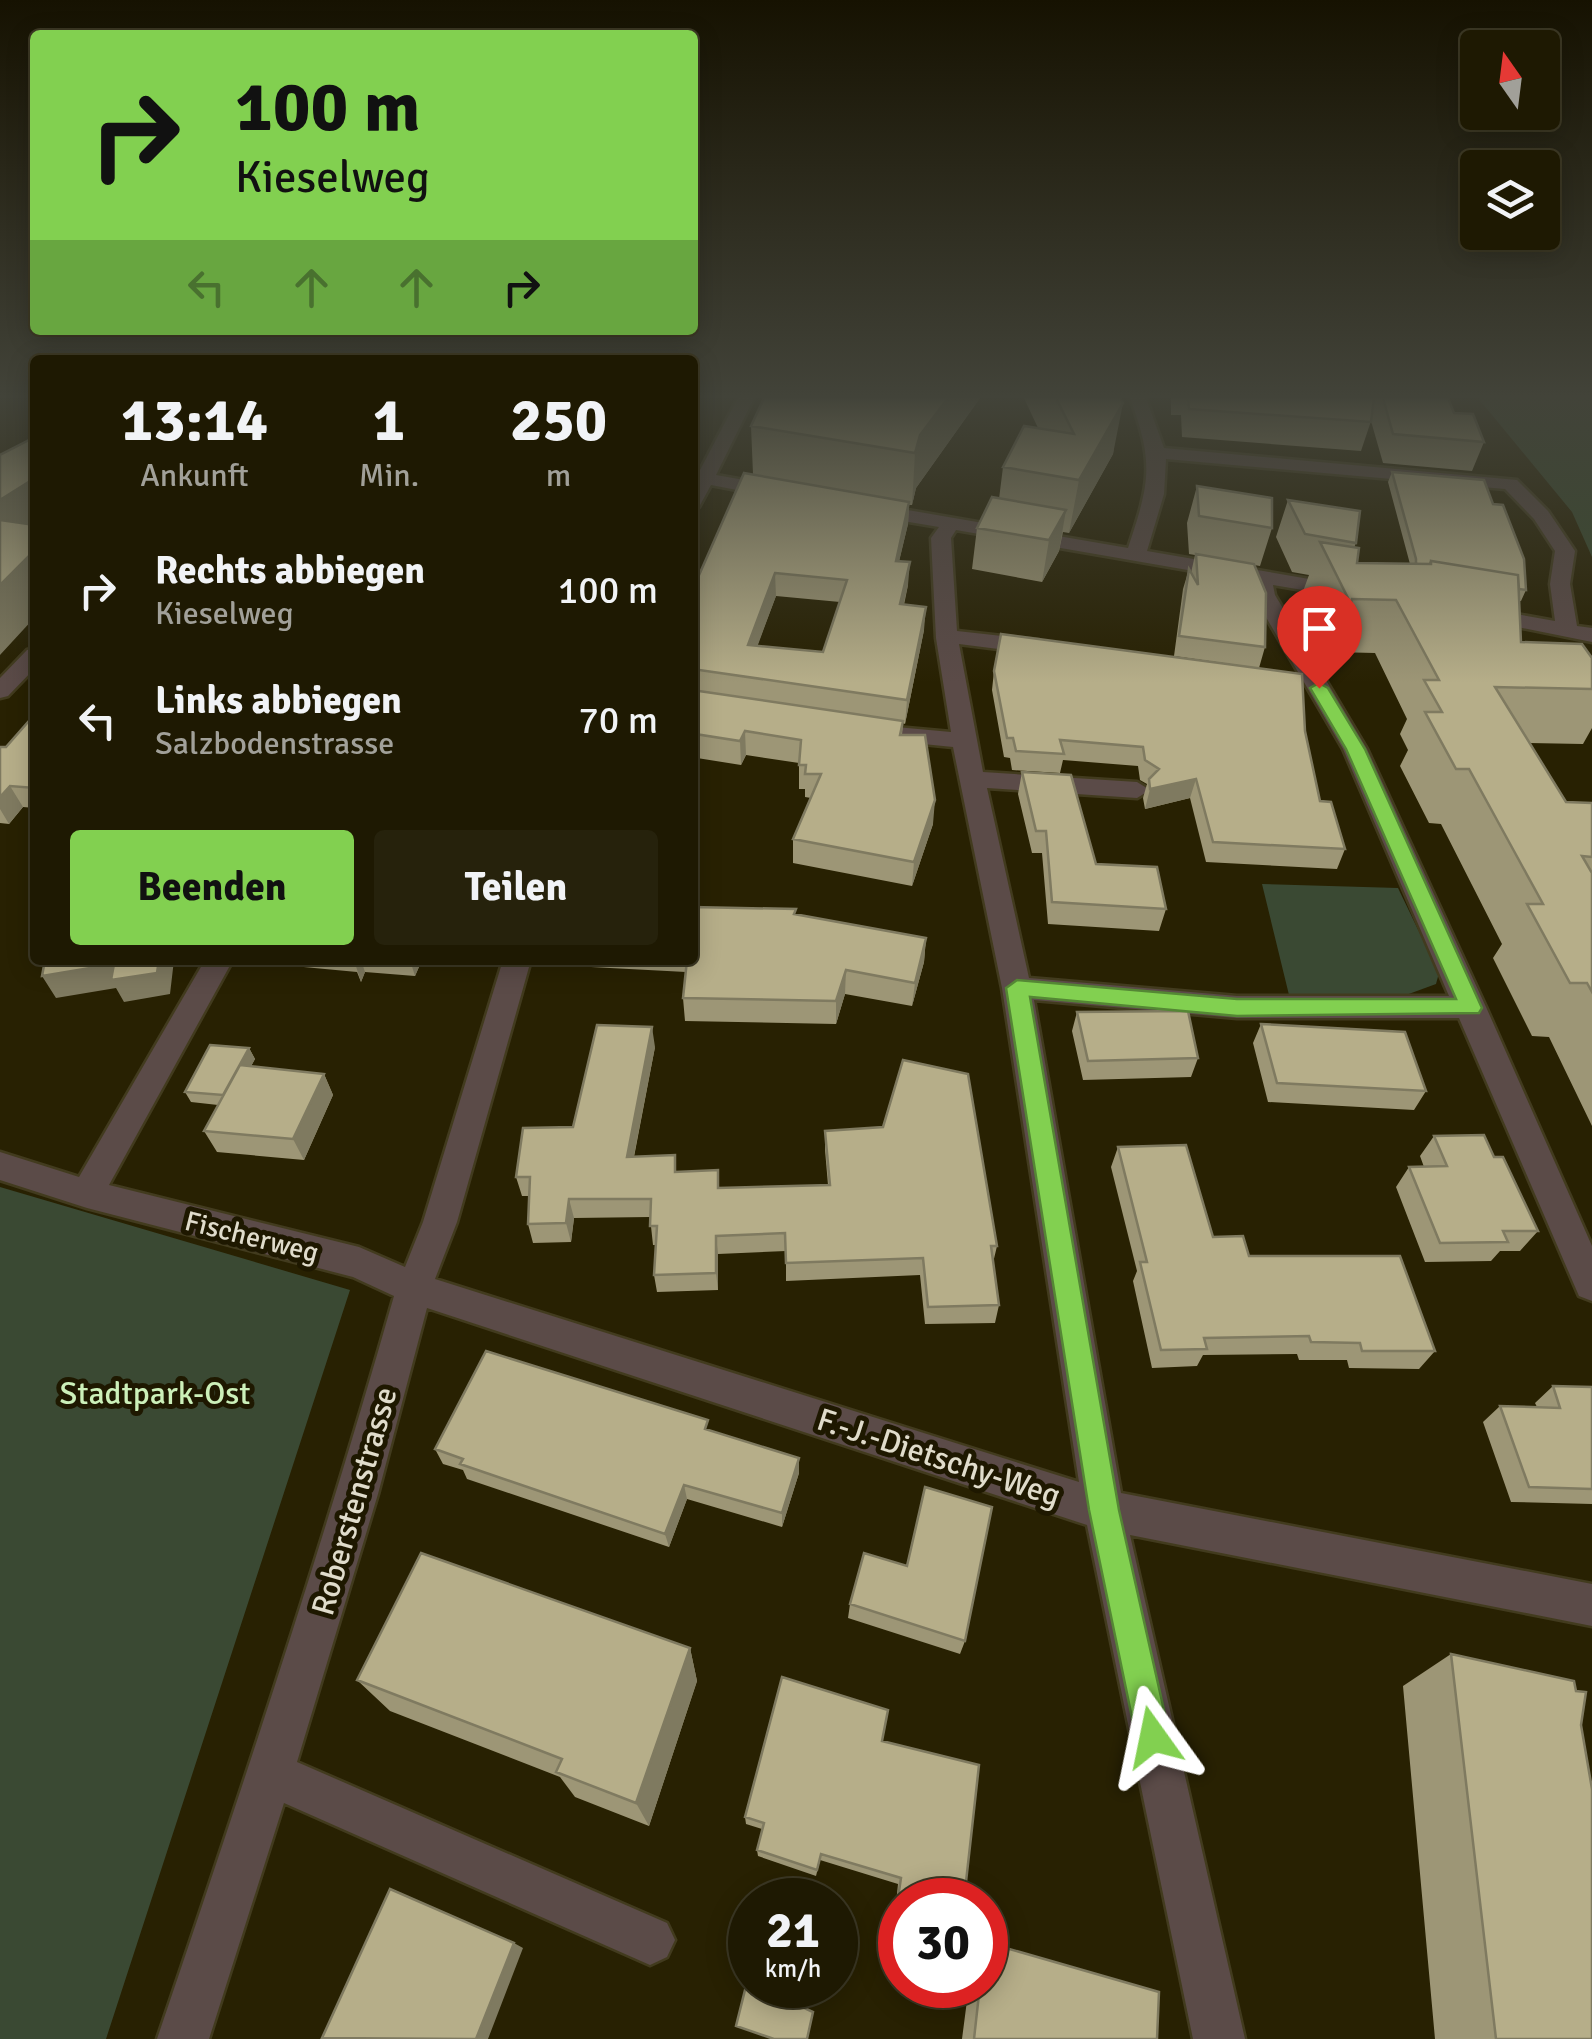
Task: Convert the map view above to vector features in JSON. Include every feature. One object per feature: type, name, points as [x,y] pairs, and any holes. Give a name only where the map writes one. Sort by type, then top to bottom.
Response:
[{"type":"street","points":[[784,493],[800,496]]},
{"type":"street","points":[[1135,556],[1155,493]]},
{"type":"street","points":[[1519,493],[1541,516],[1564,551],[1560,584],[1567,629]]},
{"type":"street","points":[[838,503],[1374,596]]},
{"type":"street","points":[[951,524],[941,538],[948,638],[964,741],[1017,988],[1104,1510],[1219,2039]]},
{"type":"street","points":[[1261,578],[1264,595],[1356,749],[1592,1285]]},
{"type":"street","points":[[1463,610],[1592,635]]},
{"type":"street","points":[[948,638],[971,637],[1068,651]]},
{"type":"street","points":[[0,691],[30,660]]},
{"type":"street","points":[[832,726],[964,741]]},
{"type":"street","points":[[971,779],[1137,790]]},
{"type":"street","points":[[87,1194],[216,965]]},
{"type":"street","name":"Roberstenstrasse","points":[[183,2039],[358,1494],[414,1288],[440,1222],[516,965]]},
{"type":"street","points":[[1017,988],[1237,1007],[1471,1008]]},
{"type":"street","name":"Fischerweg","points":[[0,1166],[87,1194],[358,1263],[414,1288]]},
{"type":"street","name":"F.-J.-Dietschy-Weg","points":[[414,1288],[1104,1510],[1592,1605]]},
{"type":"street","points":[[271,1774],[650,1940]]},
{"type":"green space","points":[[1556,493],[1592,493],[1592,557],[1572,512]]},
{"type":"green space","points":[[1262,884],[1398,888],[1439,973],[1436,984],[1406,995],[1289,995]]},
{"type":"green space","name":"Stadtpark-Ost","points":[[0,1187],[350,1290],[106,2039],[0,2039]]},
{"type":"building","points":[[735,493],[859,493],[909,502],[896,561],[910,562],[900,604],[926,607],[907,700],[698,670],[698,577]],"holes":[[[775,573],[847,580],[823,652],[748,645]]]},
{"type":"building","points":[[1197,493],[1272,498],[1272,528],[1199,516]]},
{"type":"building","points":[[1398,493],[1489,493],[1493,504],[1503,505],[1524,559],[1526,590],[1519,589],[1518,575],[1431,561],[1416,564]]},
{"type":"building","points":[[992,497],[1066,510],[1049,540],[977,528]]},
{"type":"building","points":[[1288,500],[1360,511],[1356,543],[1305,534]]},
{"type":"building","points":[[0,520],[30,524],[30,555],[0,585]]},
{"type":"building","points":[[1320,542],[1359,548],[1357,563],[1431,561],[1518,575],[1521,642],[1582,644],[1592,658],[1592,689],[1495,687],[1566,802],[1592,803],[1592,857],[1582,856],[1592,873],[1592,992],[1587,983],[1570,983],[1527,904],[1543,904],[1469,769],[1456,769],[1425,712],[1442,712],[1424,680],[1439,680],[1396,600],[1352,599],[1351,604]]},
{"type":"building","points":[[1196,554],[1254,564],[1266,593],[1265,647],[1179,636],[1189,569],[1198,585]]},
{"type":"building","points":[[1001,634],[1302,674],[1305,731],[1320,801],[1331,802],[1345,849],[1213,842],[1196,779],[1150,789],[1149,779],[1159,769],[1145,760],[1143,747],[1060,740],[1064,754],[1016,751],[1013,738],[1007,738],[994,671]]},
{"type":"building","points":[[698,691],[903,721],[900,735],[925,735],[935,800],[914,862],[793,839],[821,774],[805,774],[806,765],[799,765],[801,740],[745,731],[740,741],[698,734]]},
{"type":"building","points":[[30,720],[30,788],[10,786],[0,797],[0,747],[6,747]]},
{"type":"building","points":[[1022,772],[1071,775],[1096,864],[1157,867],[1166,909],[1052,902],[1046,831],[1036,831]]},
{"type":"building","points":[[698,907],[796,909],[794,914],[926,938],[915,983],[846,970],[836,1001],[683,998],[686,965],[698,965]]},
{"type":"building","points":[[44,965],[108,965],[42,976]]},
{"type":"building","points":[[114,965],[158,965],[157,973],[111,980]]},
{"type":"building","points":[[1188,1011],[1198,1058],[1088,1061],[1077,1012]]},
{"type":"building","points":[[1261,1024],[1405,1032],[1426,1091],[1277,1083]]},
{"type":"building","points":[[597,1025],[652,1027],[627,1157],[675,1155],[675,1172],[718,1170],[718,1188],[830,1185],[825,1131],[883,1127],[903,1060],[968,1074],[997,1246],[991,1246],[999,1305],[928,1307],[923,1258],[786,1263],[785,1233],[716,1236],[716,1273],[654,1275],[657,1226],[650,1226],[651,1199],[569,1199],[566,1223],[528,1224],[530,1177],[516,1177],[523,1128],[573,1127]]},
{"type":"building","points":[[210,1045],[249,1048],[223,1095],[185,1092]]},
{"type":"building","points":[[240,1065],[324,1074],[293,1139],[204,1131]]},
{"type":"building","points":[[1484,1135],[1494,1157],[1503,1157],[1538,1231],[1503,1231],[1508,1242],[1440,1243],[1409,1167],[1447,1166],[1434,1136]]},
{"type":"building","points":[[1186,1145],[1213,1237],[1243,1236],[1249,1256],[1400,1256],[1435,1351],[1362,1351],[1360,1343],[1311,1342],[1309,1336],[1204,1338],[1207,1349],[1161,1350],[1140,1262],[1147,1262],[1118,1147]]},
{"type":"building","points":[[486,1351],[708,1420],[705,1429],[799,1458],[782,1513],[684,1485],[665,1534],[460,1464],[463,1459],[435,1449]]},
{"type":"building","points":[[1553,1386],[1592,1387],[1592,1489],[1529,1487],[1500,1406],[1560,1408]]},
{"type":"building","points":[[925,1487],[992,1507],[965,1641],[850,1604],[864,1553],[907,1566]]},
{"type":"building","points":[[421,1553],[690,1648],[636,1803],[556,1772],[562,1759],[357,1680]]},
{"type":"building","points":[[1451,1654],[1574,1681],[1576,1691],[1586,1692],[1581,1725],[1592,1789],[1592,2039],[1496,2039]]},
{"type":"building","points":[[782,1677],[888,1710],[882,1741],[979,1765],[966,1878],[901,1878],[821,1854],[817,1870],[757,1850],[764,1823],[745,1817]]},
{"type":"building","points":[[390,1889],[514,1943],[476,2039],[322,2038]]},
{"type":"building","points":[[1008,1949],[1159,1992],[1157,2039],[974,2039],[977,2008],[1008,2008]]},
{"type":"building","points":[[740,2008],[804,2008],[813,2012],[807,2039],[774,2039],[736,2026]]},
{"type":"route","points":[[1153,1737],[1104,1510],[1017,988],[1237,1007],[1471,1008],[1356,749],[1319,688]]}]
